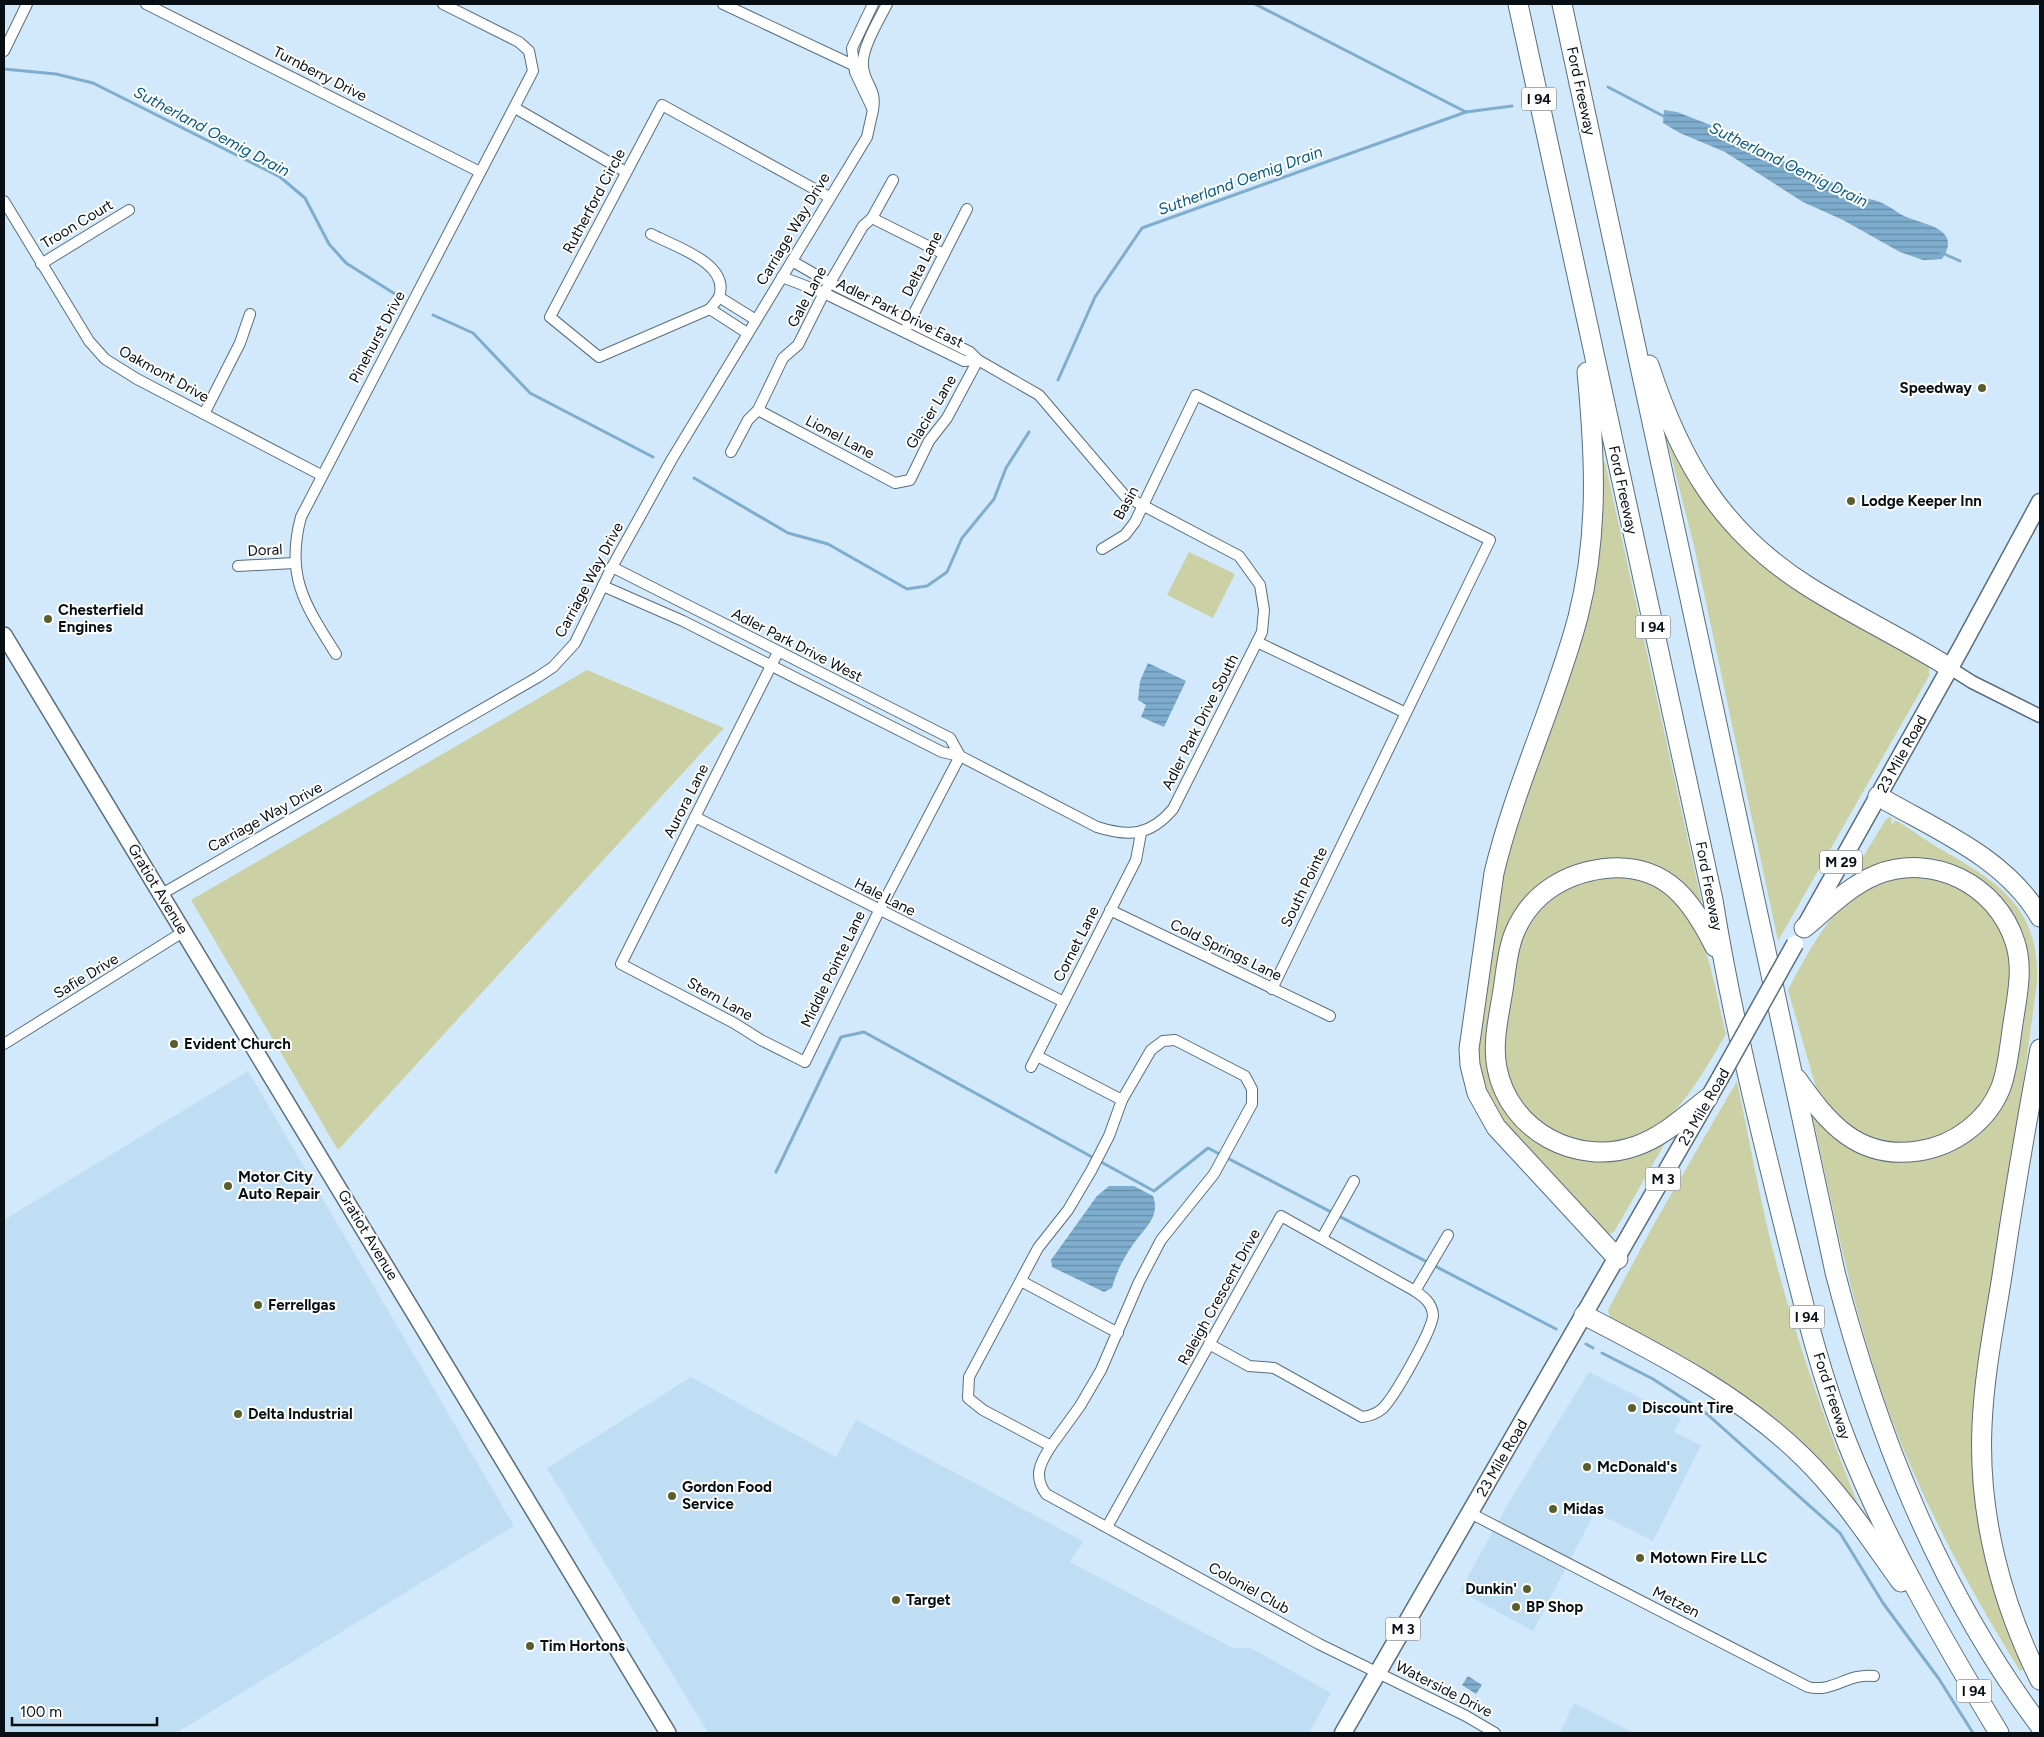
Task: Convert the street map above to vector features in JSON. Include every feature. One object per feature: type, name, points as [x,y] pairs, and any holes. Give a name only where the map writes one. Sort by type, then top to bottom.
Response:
[{"type":"highway","name":"Ford Freeway","points":[[1518,4],[1713,900],[1723,964],[1766,1153],[1803,1301],[1832,1401],[1889,1539],[1949,1650],[1999,1733]]},
{"type":"highway","name":"Ford Freeway","points":[[1562,4],[1848,1323],[1862,1370],[1897,1469],[1924,1530],[1957,1596],[2010,1685],[2040,1726]]},
{"type":"highway","points":[[1618,268],[1671,426],[1694,472],[1720,509],[1752,543],[1791,576],[1950,668]]},
{"type":"highway","points":[[1580,291],[1594,447],[1593,536],[1578,617],[1514,800],[1500,848],[1490,901],[1469,1049],[1470,1065],[1477,1093],[1496,1127],[1618,1259]]},
{"type":"highway","points":[[1878,796],[1994,864],[2020,888],[2040,917]]},
{"type":"highway","points":[[1708,1098],[1665,1131],[1637,1146],[1603,1153],[1573,1150],[1541,1134],[1514,1109],[1501,1082],[1495,1042],[1514,935],[1527,910],[1536,899],[1560,881],[1588,870],[1617,868],[1644,873],[1665,882],[1692,906],[1723,964]]},
{"type":"highway","points":[[1792,1071],[1830,1122],[1852,1139],[1877,1149],[1900,1152],[1926,1150],[1939,1146],[1963,1134],[1975,1125],[1994,1101],[2006,1071],[2018,989],[2017,950],[2002,913],[1980,890],[1952,874],[1923,868],[1908,868],[1877,875],[1847,892],[1799,936]]},
{"type":"highway","points":[[2040,1049],[2014,1192],[1988,1367],[1982,1454],[1983,1485],[1992,1549],[2019,1636],[2040,1680]]},
{"type":"highway","points":[[1584,1315],[1705,1381],[1741,1405],[1786,1441],[1837,1494],[1949,1650]]},
{"type":"main road","name":"23 Mile Road","points":[[1343,1733],[1618,1259],[1950,668],[2040,502]]},
{"type":"main road","name":"Gratiot Avenue","points":[[4,635],[127,836],[160,895],[334,1177],[668,1733]]},
{"type":"street","points":[[4,51],[28,4]]},
{"type":"street","name":"Turnberry Drive","points":[[146,4],[480,172]]},
{"type":"street","name":"Pinehurst Drive","points":[[336,654],[306,602],[294,563],[295,545],[301,517],[321,475],[533,71],[528,51],[519,42],[443,4]]},
{"type":"street","points":[[723,4],[858,65],[887,4]]},
{"type":"street","name":"Carriage Way Drive","points":[[160,895],[553,667],[574,643],[612,567],[672,459],[867,137],[873,110],[865,97],[852,48],[874,4]]},
{"type":"street","name":"Rutherford Circle","points":[[710,310],[599,357],[550,317],[662,105],[829,197]]},
{"type":"street","points":[[515,108],[626,172]]},
{"type":"street","name":"Gale Lane","points":[[731,452],[748,420],[758,410],[783,358],[798,345],[824,293],[863,226],[872,218],[893,180]]},
{"type":"street","name":"Oakmont Drive","points":[[4,201],[89,341],[105,359],[137,379],[321,475]]},
{"type":"street","name":"Delta Lane","points":[[905,332],[967,209]]},
{"type":"street","name":"Troon Court","points":[[41,264],[129,210]]},
{"type":"street","points":[[872,218],[944,254]]},
{"type":"street","points":[[651,234],[706,262],[716,270],[720,282],[718,297],[710,310],[747,333]]},
{"type":"street","name":"Adler Park Drive East","points":[[792,261],[830,283],[970,352],[978,360],[1039,395],[1125,496],[1239,556],[1260,585],[1264,610]]},
{"type":"street","name":"Adler Park Drive East","points":[[782,277],[824,293],[964,361],[978,360]]},
{"type":"street","points":[[718,297],[756,320]]},
{"type":"street","points":[[204,414],[240,343],[250,314]]},
{"type":"street","name":"Glacier Lane","points":[[910,480],[929,440],[947,418],[978,360]]},
{"type":"street","name":"Basin","points":[[1102,549],[1125,535],[1135,522],[1196,395],[1490,540],[1406,713]]},
{"type":"street","name":"Lionel Lane","points":[[758,410],[895,484],[910,480]]},
{"type":"street","name":"Doral","points":[[238,566],[294,563]]},
{"type":"street","name":"Adler Park Drive West","points":[[612,567],[950,738],[960,756]]},
{"type":"street","name":"Adler Park Drive West","points":[[603,586],[683,621],[942,752],[960,756],[1096,827],[1114,832],[1140,833]]},
{"type":"street","name":"Adler Park Drive South","points":[[1140,833],[1165,818],[1173,808],[1262,632],[1264,610]]},
{"type":"street","points":[[1257,642],[1406,713]]},
{"type":"street","name":"Aurora Lane","points":[[621,964],[778,652]]},
{"type":"street","points":[[1950,668],[1972,682],[2040,716]]},
{"type":"street","name":"South Pointe","points":[[1272,989],[1406,713]]},
{"type":"street","name":"Middle Pointe Lane","points":[[805,1062],[878,911],[960,756]]},
{"type":"street","name":"Hale Lane","points":[[695,817],[878,911],[1064,1002]]},
{"type":"street","name":"Cornet Lane","points":[[1031,1067],[1136,860],[1140,833]]},
{"type":"street","name":"Cold Springs Lane","points":[[1110,910],[1330,1016]]},
{"type":"street","name":"Safie Drive","points":[[4,1044],[183,932]]},
{"type":"street","name":"Stern Lane","points":[[621,964],[734,1022],[761,1040],[805,1062]]},
{"type":"street","name":"Coloniel Club","points":[[1051,1446],[983,1410],[968,1398],[969,1377],[1038,1248],[1068,1210],[1091,1171],[1109,1136],[1122,1100],[1151,1050],[1163,1041],[1176,1040],[1245,1076],[1252,1089],[1252,1104],[1214,1174],[1161,1240],[1138,1282],[1101,1370],[1080,1406],[1043,1459],[1037,1475],[1040,1486],[1046,1494],[1319,1644],[1378,1673]]},
{"type":"street","points":[[1037,1056],[1122,1100]]},
{"type":"street","points":[[1322,1238],[1354,1181]]},
{"type":"street","name":"Raleigh Crescent Drive","points":[[1107,1527],[1209,1344],[1282,1216],[1416,1291],[1425,1298],[1431,1306],[1433,1313],[1430,1330],[1388,1403],[1376,1414],[1362,1417],[1274,1368],[1249,1366],[1209,1344]]},
{"type":"street","points":[[1416,1291],[1448,1234]]},
{"type":"street","points":[[1021,1281],[1118,1333]]},
{"type":"street","name":"Metzen","points":[[1470,1513],[1808,1687],[1819,1689],[1833,1686],[1854,1676],[1874,1676]]},
{"type":"street","name":"Waterside Drive","points":[[1378,1673],[1495,1733]]},
{"type":"shaded area","points":[[248,1071],[514,1526],[176,1733],[4,1733],[4,1220]]},
{"type":"shaded area","points":[[1589,1372],[1681,1418],[1674,1432],[1701,1445],[1653,1541],[1595,1512],[1533,1631],[1460,1591],[1512,1497]]},
{"type":"shaded area","points":[[691,1377],[836,1457],[856,1420],[1083,1541],[1070,1562],[1233,1648],[1251,1648],[1331,1693],[1309,1733],[708,1733],[547,1468]]},
{"type":"shaded area","points":[[1574,1703],[1634,1733],[1560,1733]]},
{"type":"green space","points":[[1666,436],[1708,503],[1929,664],[1929,676],[1778,941],[1694,546]]},
{"type":"green space","points":[[1602,462],[1605,462],[1702,904],[1692,895],[1617,861],[1517,912],[1498,1094],[1586,1160],[1615,1160],[1642,1153],[1665,1143],[1614,1232],[1607,1235],[1491,1110],[1475,1060],[1500,874],[1572,657]]},
{"type":"green space","points":[[1189,552],[1235,574],[1213,618],[1167,595]]},
{"type":"green space","points":[[587,670],[724,728],[338,1150],[191,900]]},
{"type":"green space","points":[[1890,817],[1892,819],[1891,823],[1893,824],[1895,820],[1901,823],[1979,872],[2011,899],[2023,915],[2031,934],[2036,956],[2037,983],[1975,1432],[2027,1667],[2020,1671],[1950,1548],[1918,1484],[1891,1418],[1855,1304],[1811,1109],[1895,1156],[1991,1114],[2023,956],[1962,873],[1851,877],[1886,819]]},
{"type":"green space","points":[[1907,875],[1944,879],[1978,897],[2003,929],[2012,969],[2000,1066],[1988,1097],[1962,1127],[1916,1145],[1883,1143],[1850,1129],[1824,1102],[1817,1091],[1788,990],[1821,933],[1842,907],[1867,888]]},
{"type":"green space","points":[[1624,876],[1664,890],[1676,899],[1687,912],[1696,928],[1709,963],[1726,1034],[1687,1096],[1678,1108],[1659,1126],[1638,1138],[1616,1144],[1593,1144],[1571,1139],[1550,1129],[1532,1115],[1517,1097],[1504,1066],[1504,1033],[1519,946],[1530,921],[1538,910],[1549,900],[1580,881],[1598,877]]},
{"type":"green space","points":[[1737,1081],[1766,1220],[1786,1298],[1816,1392],[1862,1514],[1827,1475],[1611,1321],[1608,1310],[1654,1224]]},
{"type":"water","points":[[1664,110],[1677,112],[1713,126],[1718,133],[1760,154],[1789,163],[1884,204],[1904,216],[1938,229],[1948,240],[1947,249],[1942,259],[1923,260],[1900,252],[1843,220],[1803,202],[1725,152],[1680,133],[1663,123]]},
{"type":"water","points":[[1148,663],[1186,681],[1164,727],[1141,717],[1146,705],[1138,700],[1140,681]]},
{"type":"water","points":[[1109,1186],[1134,1186],[1153,1196],[1155,1211],[1150,1223],[1123,1261],[1112,1288],[1104,1292],[1052,1267],[1051,1260],[1097,1196]]},
{"type":"water","points":[[1468,1676],[1482,1685],[1476,1694],[1462,1685]]},
{"type":"waterway","points":[[1255,4],[1466,112]]},
{"type":"waterway","name":"Sutherland Oemig Drain","points":[[4,69],[56,74],[93,83],[280,177],[305,198],[329,244],[346,263],[395,294]]},
{"type":"waterway","name":"Sutherland Oemig Drain","points":[[1608,87],[1667,118]]},
{"type":"waterway","name":"Sutherland Oemig Drain","points":[[1058,380],[1095,297],[1142,228],[1466,112],[1512,106]]},
{"type":"waterway","name":"Sutherland Oemig Drain","points":[[1942,253],[1960,261]]},
{"type":"waterway","name":"Sutherland Oemig Drain","points":[[433,315],[473,333],[530,393],[653,457]]},
{"type":"waterway","name":"Sutherland Oemig Drain","points":[[694,478],[788,533],[828,544],[907,589],[927,586],[947,572],[962,538],[994,499],[1006,468],[1029,432]]},
{"type":"waterway","points":[[776,1172],[841,1037],[864,1032],[1154,1191],[1208,1148],[1556,1329]]},
{"type":"waterway","points":[[1586,1344],[1593,1348]]},
{"type":"waterway","points":[[1602,1353],[1653,1379],[1707,1414],[1840,1533],[1883,1603],[1939,1679],[1973,1733]]},
{"type":"place","name":"Speedway","points":[[1982,388]]},
{"type":"place","name":"Lodge Keeper Inn","points":[[1851,501]]},
{"type":"place","name":"Chesterfield Engines","points":[[48,619]]},
{"type":"place","name":"Evident Church","points":[[174,1044]]},
{"type":"place","name":"Motor City Auto Repair","points":[[228,1186]]},
{"type":"place","name":"Ferrellgas","points":[[258,1305]]},
{"type":"place","name":"Discount Tire","points":[[1632,1408]]},
{"type":"place","name":"Delta Industrial","points":[[238,1414]]},
{"type":"place","name":"McDonald's","points":[[1587,1467]]},
{"type":"place","name":"Gordon Food Service","points":[[672,1496]]},
{"type":"place","name":"Midas","points":[[1553,1509]]},
{"type":"place","name":"Motown Fire LLC","points":[[1640,1558]]},
{"type":"place","name":"Dunkin'","points":[[1527,1589]]},
{"type":"place","name":"Target","points":[[896,1600]]},
{"type":"place","name":"BP Shop","points":[[1516,1607]]},
{"type":"place","name":"Tim Hortons","points":[[530,1646]]}]
